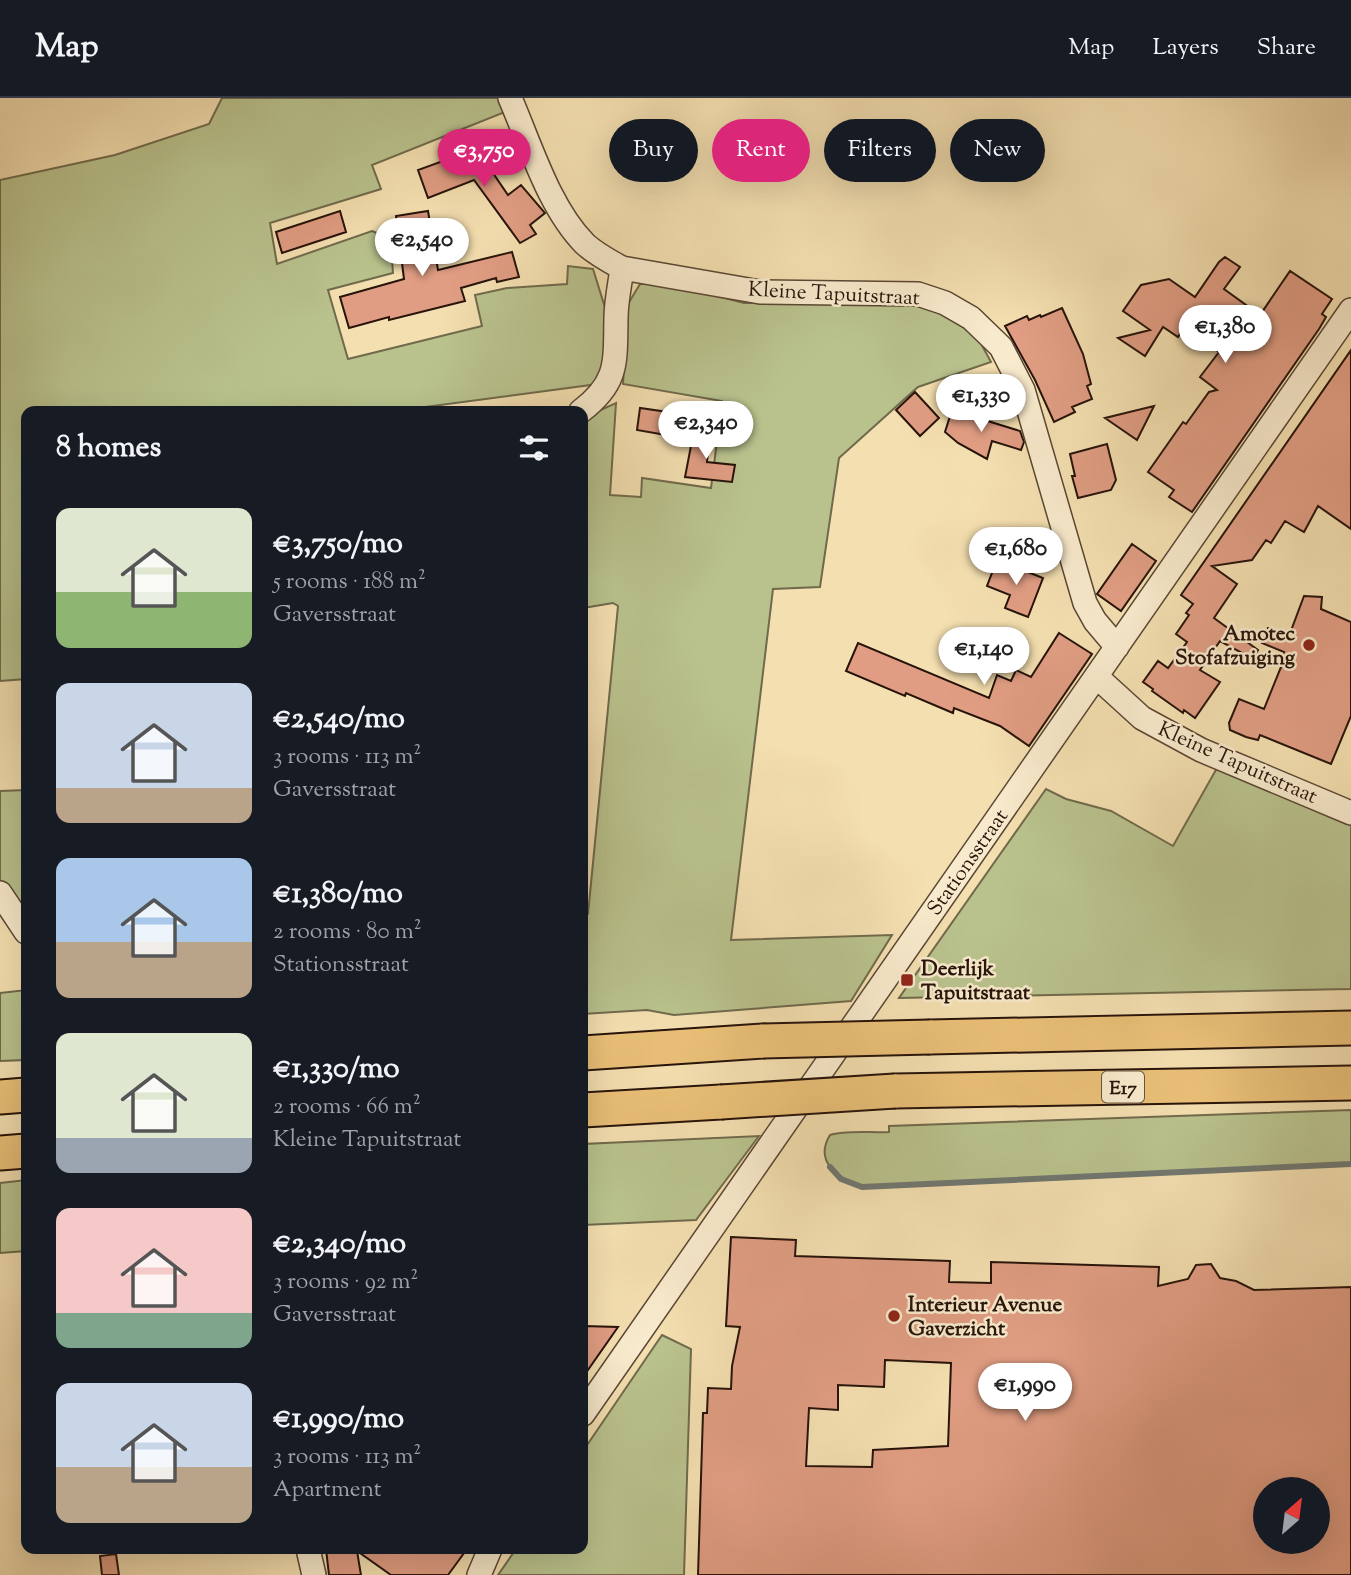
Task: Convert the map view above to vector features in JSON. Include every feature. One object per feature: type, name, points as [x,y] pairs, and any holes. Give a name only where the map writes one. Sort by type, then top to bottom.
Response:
[{"type":"highway","points":[[588,1053],[763,1041],[1351,1028]]},
{"type":"highway","name":"E17","points":[[588,1110],[895,1091],[1351,1083]]},
{"type":"highway","points":[[0,1097],[21,1095]]},
{"type":"highway","points":[[0,1153],[21,1151]]},
{"type":"street","points":[[510,98],[544,179],[567,222],[585,244],[622,268],[611,378],[599,397],[587,406]]},
{"type":"street","name":"Kleine Tapuitstraat","points":[[622,268],[760,292],[919,294],[944,303],[971,318],[1001,347],[1023,390],[1085,603],[1095,621],[1117,647]]},
{"type":"street","name":"Stationsstraat","points":[[588,1408],[1351,310]]},
{"type":"street","name":"Kleine Tapuitstraat","points":[[1097,677],[1142,718],[1201,750],[1351,813]]},
{"type":"street","points":[[0,893],[21,924]]},
{"type":"street","points":[[310,1554],[314,1575]]},
{"type":"street","points":[[479,1575],[488,1554]]},
{"type":"green space","points":[[222,98],[499,98],[505,112],[372,165],[381,189],[270,223],[277,264],[372,231],[388,242],[392,253],[393,273],[328,290],[348,359],[482,326],[475,295],[507,288],[567,284],[568,266],[593,269],[607,314],[608,354],[591,394],[591,385],[433,406],[21,406],[21,679],[0,681],[0,180],[115,155],[209,124]]},
{"type":"green space","points":[[640,284],[670,284],[744,303],[902,302],[932,309],[963,327],[979,340],[991,362],[918,387],[839,458],[820,587],[773,589],[731,940],[892,935],[851,1001],[674,1015],[647,1010],[588,1014],[588,914],[618,606],[613,603],[588,607],[588,416],[616,403],[610,495],[641,497],[642,478],[711,488],[722,401],[623,384],[628,304]]},
{"type":"green space","points":[[1217,768],[1351,824],[1351,989],[899,998],[1046,789],[1066,799],[1111,811],[1173,846]]},
{"type":"green space","points":[[21,790],[21,913],[0,882],[0,791]]},
{"type":"green space","points":[[21,991],[21,1060],[0,1061],[0,993]]},
{"type":"green space","points":[[1351,1110],[1351,1164],[862,1187],[831,1168],[825,1154],[830,1135],[889,1132],[889,1126]]},
{"type":"green space","points":[[759,1136],[696,1220],[588,1225],[588,1144]]},
{"type":"green space","points":[[21,1181],[21,1251],[0,1253],[0,1183]]},
{"type":"green space","points":[[662,1335],[691,1349],[684,1575],[498,1575],[513,1554],[588,1554],[588,1444]]},
{"type":"building","points":[[484,146],[495,176],[508,195],[521,185],[545,213],[530,225],[536,234],[520,243],[474,180],[428,198],[418,170]]},
{"type":"building","points":[[340,211],[346,232],[282,253],[276,232]]},
{"type":"building","points":[[428,211],[438,270],[512,252],[519,277],[497,282],[496,278],[461,288],[465,301],[349,328],[340,297],[404,279],[396,216]]},
{"type":"building","points":[[1225,257],[1240,267],[1224,289],[1260,315],[1290,271],[1332,299],[1322,314],[1326,317],[1319,329],[1192,512],[1169,497],[1174,490],[1148,472],[1183,422],[1186,424],[1209,392],[1217,390],[1200,377],[1219,352],[1184,328],[1178,337],[1163,327],[1145,356],[1118,338],[1150,330],[1123,311],[1141,285],[1169,279],[1195,297]]},
{"type":"building","points":[[1062,308],[1083,354],[1091,384],[1087,386],[1092,399],[1072,407],[1075,412],[1054,422],[1035,380],[1005,326],[1027,316],[1029,320]]},
{"type":"building","points":[[1351,350],[1351,529],[1318,506],[1304,532],[1285,521],[1271,543],[1266,540],[1252,560],[1212,566],[1237,584],[1214,618],[1258,650],[1253,659],[1220,641],[1200,670],[1220,682],[1195,718],[1184,710],[1183,713],[1143,682],[1158,661],[1168,668],[1187,642],[1176,634],[1193,604],[1181,595]]},
{"type":"building","points":[[915,392],[939,418],[920,436],[896,410]]},
{"type":"building","points":[[676,406],[695,408],[689,439],[637,430],[640,408],[675,413]]},
{"type":"building","points":[[1154,406],[1137,440],[1105,418]]},
{"type":"building","points":[[952,410],[1020,431],[1024,442],[1021,450],[992,441],[987,459],[958,443],[945,432]]},
{"type":"building","points":[[694,430],[710,432],[707,462],[735,465],[732,482],[685,477]]},
{"type":"building","points":[[1107,444],[1116,480],[1111,490],[1078,498],[1070,454]]},
{"type":"building","points":[[1132,544],[1156,561],[1121,611],[1097,594]]},
{"type":"building","points":[[997,560],[1043,578],[1028,617],[1005,608],[1010,595],[987,586]]},
{"type":"building","points":[[1304,596],[1322,597],[1321,609],[1351,622],[1351,716],[1331,764],[1260,735],[1258,740],[1230,730],[1229,723],[1239,699],[1264,709],[1285,657],[1282,656],[1284,652],[1262,643],[1268,628],[1289,636]]},
{"type":"building","points":[[1059,633],[1092,654],[1029,746],[1000,726],[954,708],[953,713],[906,693],[905,696],[846,671],[858,643],[989,698],[997,675],[1011,681],[1016,670],[1031,677]]},
{"type":"building","points":[[731,1237],[796,1240],[795,1256],[950,1261],[949,1282],[991,1283],[991,1262],[1159,1267],[1158,1286],[1188,1279],[1196,1265],[1211,1264],[1220,1278],[1236,1281],[1254,1290],[1351,1287],[1351,1575],[698,1575],[703,1413],[707,1413],[708,1388],[731,1389],[732,1366],[740,1327],[726,1326]],"holes":[[[885,1360],[951,1363],[948,1446],[873,1450],[872,1467],[806,1466],[809,1408],[838,1410],[838,1385],[884,1387]]]},
{"type":"building","points":[[588,1326],[618,1327],[588,1370]]},
{"type":"building","points":[[116,1554],[119,1575],[102,1575],[100,1556]]},
{"type":"building","points":[[327,1554],[358,1554],[361,1575],[329,1575]]},
{"type":"building","points":[[361,1554],[463,1554],[448,1575],[391,1575]]},
{"type":"waterway","points":[[830,1167],[841,1179],[862,1187],[1351,1164]]},
{"type":"place","name":"Amotec Stofafzuiging","points":[[1309,645]]},
{"type":"place","name":"Deerlijk Tapuitstraat","points":[[907,980]]},
{"type":"place","name":"Interieur Avenue Gaverzicht","points":[[894,1316]]}]
